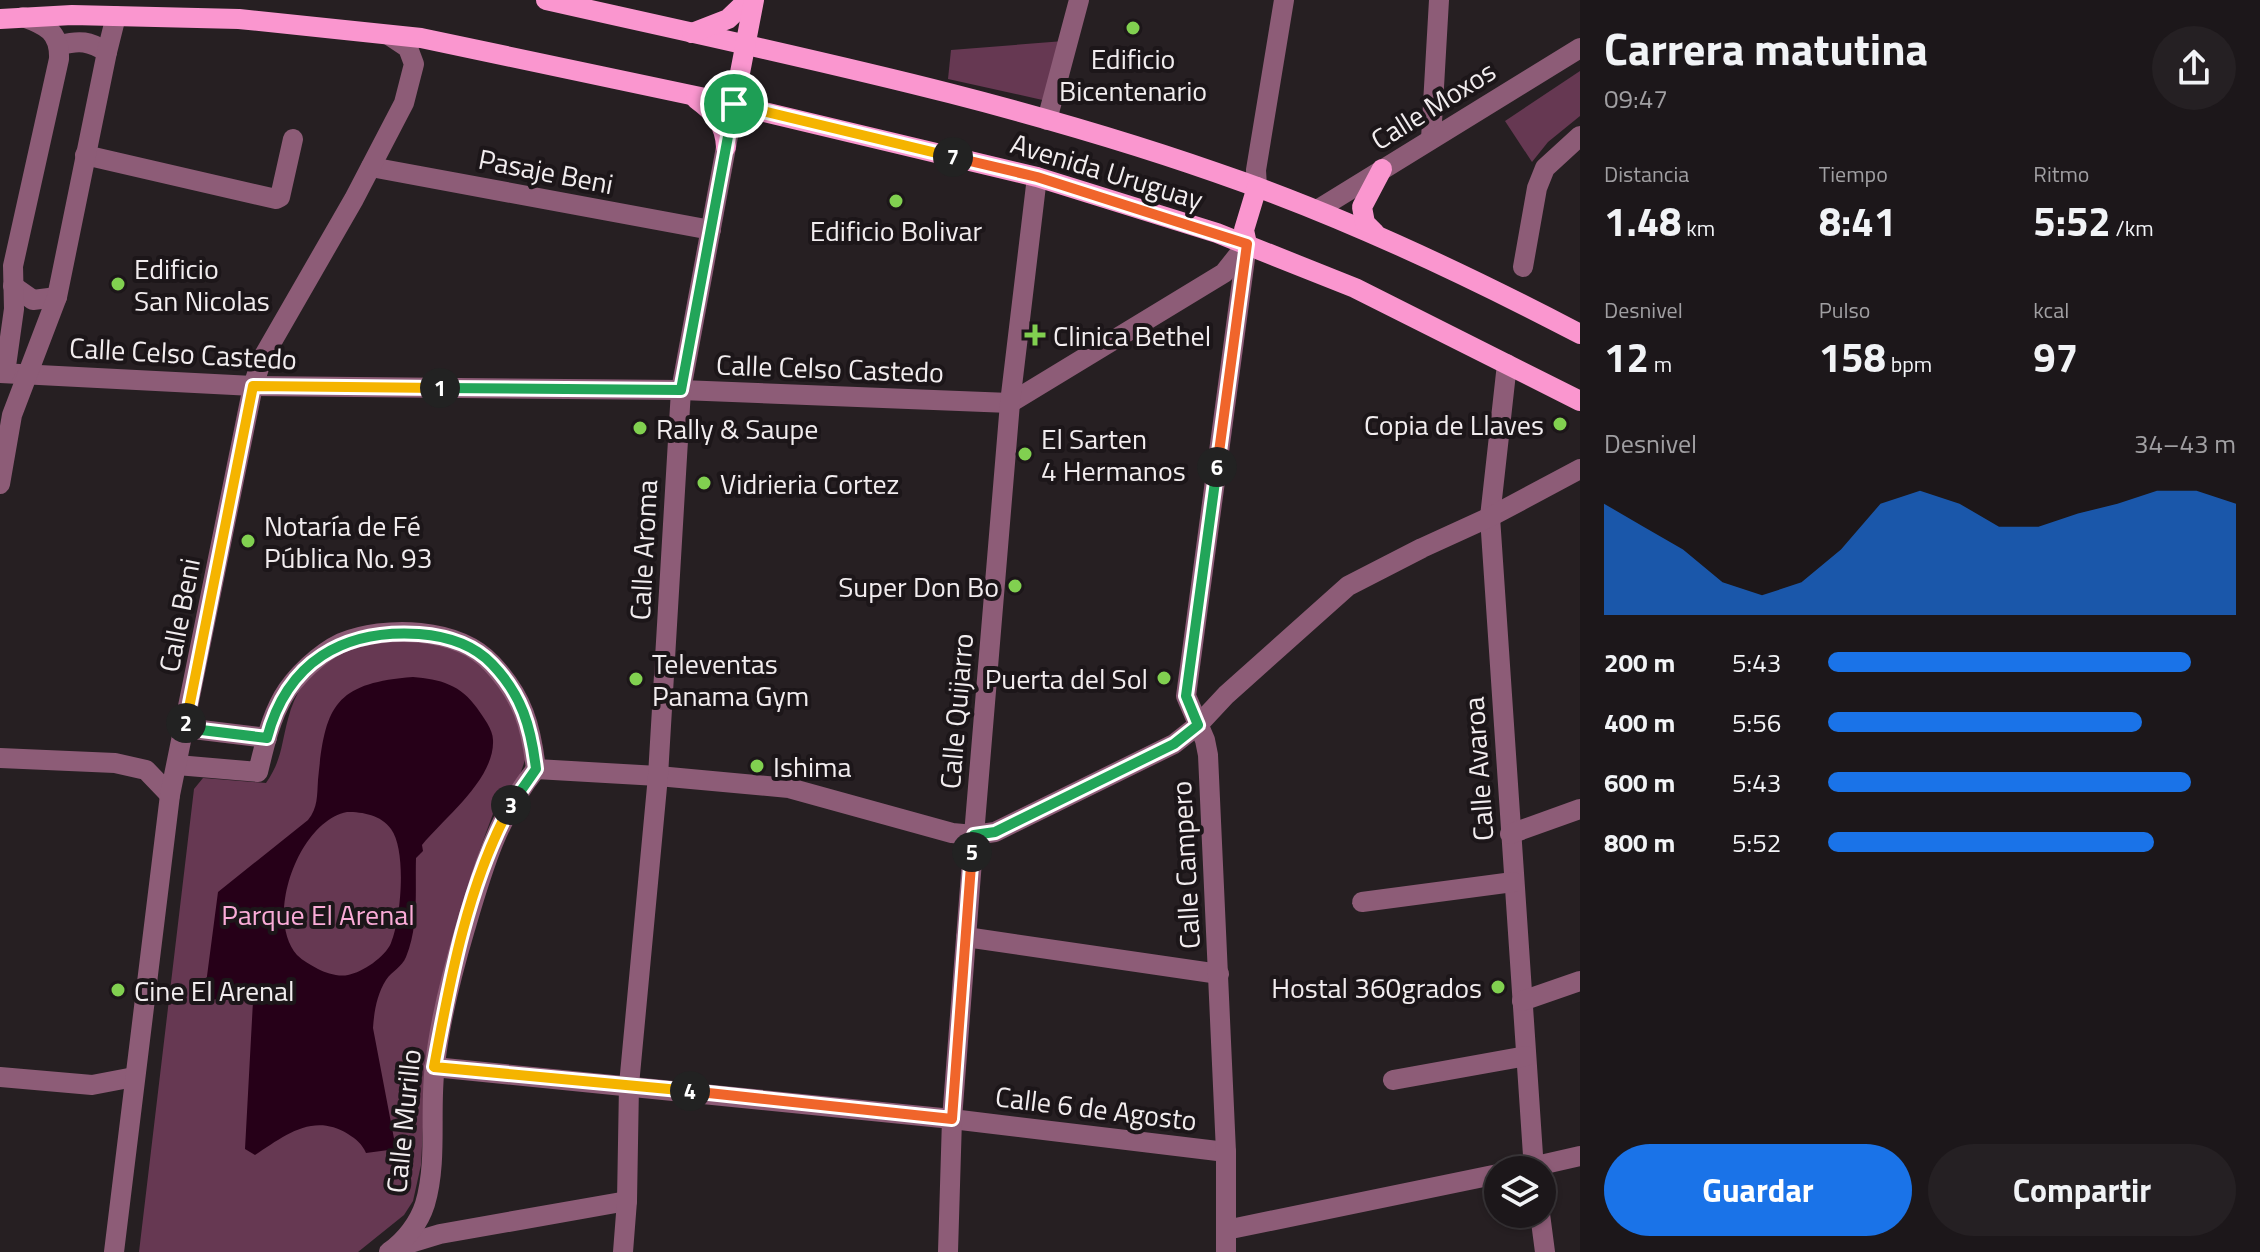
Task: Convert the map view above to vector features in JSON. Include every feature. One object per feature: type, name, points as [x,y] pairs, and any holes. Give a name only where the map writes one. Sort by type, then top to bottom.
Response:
[{"type":"main road","name":"Avenida Uruguay","points":[[546,0],[898,79],[1047,120],[1257,187],[1375,233],[1580,334]]},
{"type":"main road","points":[[692,33],[728,19],[748,0]]},
{"type":"main road","name":"Calle Aroma","points":[[734,104],[754,0]]},
{"type":"main road","name":"Avenida Uruguay","points":[[0,19],[118,8],[421,38],[734,104],[1037,177],[1247,244],[1355,288],[1580,401]]},
{"type":"main road","points":[[689,94],[713,111],[725,130],[726,147]]},
{"type":"main road","points":[[1375,233],[1365,223],[1362,207],[1382,169]]},
{"type":"main road","points":[[1247,244],[1244,230],[1257,187]]},
{"type":"street","points":[[1047,120],[1079,0]]},
{"type":"street","points":[[1257,187],[1256,170],[1284,0]]},
{"type":"street","points":[[1431,139],[1439,0]]},
{"type":"street","points":[[10,373],[57,297],[118,8]]},
{"type":"street","points":[[0,484],[12,415],[13,266],[60,45],[40,23],[23,17]]},
{"type":"street","name":"Calle Beni","points":[[114,1252],[170,795],[253,386],[262,359],[404,103],[414,70],[408,48],[390,36]]},
{"type":"street","points":[[60,45],[81,40],[107,52]]},
{"type":"street","name":"Calle Moxos","points":[[1317,210],[1580,48]]},
{"type":"street","name":"Calle Aroma","points":[[623,1252],[629,1085],[658,776],[681,390],[734,104]]},
{"type":"street","points":[[1523,267],[1537,188],[1545,168],[1580,136]]},
{"type":"street","points":[[85,155],[276,199],[280,197],[293,139]]},
{"type":"street","name":"Pasaje Beni","points":[[371,167],[711,230]]},
{"type":"street","name":"Calle Quijarro","points":[[948,1252],[952,1119],[974,835],[1010,403],[1037,177]]},
{"type":"street","points":[[1010,403],[1224,273],[1247,244]]},
{"type":"street","name":"Calle Campero","points":[[1226,1252],[1226,1152],[1208,755],[1186,696],[1247,244]]},
{"type":"street","points":[[13,286],[33,300],[57,297]]},
{"type":"street","name":"Calle Avaroa","points":[[1507,364],[1490,517],[1526,1056],[1529,1156]]},
{"type":"street","name":"Calle Celso Castedo","points":[[10,373],[253,386],[681,390],[1010,403]]},
{"type":"street","points":[[177,765],[258,772],[284,695],[299,676],[338,645],[356,638],[382,634],[434,635],[471,648],[492,663],[523,708],[536,769],[789,788],[952,833],[974,835],[995,832],[1174,744],[1348,586],[1580,469]]},
{"type":"street","points":[[185,728],[267,738]]},
{"type":"street","points":[[0,758],[115,763],[146,770],[170,795]]},
{"type":"street","name":"Calle Murillo","points":[[391,1250],[419,1219],[426,1202],[434,1067],[449,985],[487,854],[518,792],[536,769]]},
{"type":"street","points":[[1510,834],[1580,809]]},
{"type":"street","points":[[1362,902],[1513,882]]},
{"type":"street","points":[[966,937],[1219,974]]},
{"type":"street","points":[[1522,1001],[1580,981]]},
{"type":"street","points":[[1393,1080],[1526,1056]]},
{"type":"street","name":"Calle 6 de Agosto","points":[[434,1067],[952,1119],[1226,1152]]},
{"type":"street","points":[[0,1077],[92,1085],[134,1077]]},
{"type":"street","points":[[1556,1162],[1580,1156]]},
{"type":"street","points":[[1226,1230],[1484,1177]]},
{"type":"street","name":"Calle Murillo","points":[[391,1250],[440,1234],[627,1201]]},
{"type":"street","points":[[1542,1228],[1545,1252]]},
{"type":"green space","points":[[1064,41],[1047,101],[948,79],[951,50]]},
{"type":"green space","points":[[1580,71],[1580,116],[1548,142],[1532,162],[1505,121]]},
{"type":"green space","name":"Parque El Arenal","points":[[390,641],[450,647],[475,661],[501,685],[517,711],[528,751],[519,778],[494,811],[443,977],[427,1051],[421,1165],[413,1201],[404,1215],[358,1252],[139,1252],[194,789],[203,778],[266,783],[278,759],[294,700],[313,672],[339,654]]},
{"type":"shaded area","points":[[423,678],[457,689],[471,700],[493,736],[486,769],[466,797],[422,845],[423,851],[416,858],[416,908],[410,945],[404,960],[386,980],[376,1003],[373,1028],[396,1149],[366,1153],[348,1134],[323,1125],[299,1129],[255,1155],[245,1149],[253,1001],[204,999],[218,892],[308,820],[314,811],[321,755],[330,717],[338,703],[350,693],[387,680]],"holes":[[[347,812],[377,817],[391,829],[399,852],[401,885],[391,943],[373,963],[360,971],[340,975],[318,969],[297,955],[288,939],[284,918],[286,896],[301,851],[314,833],[330,819]]]},
{"type":"place","name":"Edificio Bicentenario","points":[[1133,28]]},
{"type":"place","name":"Edificio Bolivar","points":[[896,201]]},
{"type":"place","name":"Edificio San Nicolas","points":[[118,284]]},
{"type":"place","name":"Clinica Bethel","points":[[1035,335]]},
{"type":"place","name":"Copia de Llaves","points":[[1560,424]]},
{"type":"place","name":"Rally & Saupe","points":[[640,428]]},
{"type":"place","name":"El Sarten 4 Hermanos","points":[[1025,454]]},
{"type":"place","name":"Vidrieria Cortez","points":[[704,483]]},
{"type":"place","name":"Notaría de Fé Pública No. 93","points":[[248,541]]},
{"type":"place","name":"Super Don Bo","points":[[1015,586]]},
{"type":"place","name":"Puerta del Sol","points":[[1164,678]]},
{"type":"place","name":"Televentas Panama Gym","points":[[636,679]]},
{"type":"place","name":"Ishima","points":[[757,766]]},
{"type":"place","name":"Hostal 360grados","points":[[1498,987]]},
{"type":"place","name":"Cine El Arenal","points":[[118,990]]},
{"type":"route","points":[[734,104],[1037,177],[1247,244],[1186,696],[1198,725],[1174,744],[995,832],[974,835],[952,1119],[434,1067],[449,985],[487,854],[501,821],[536,769],[523,708],[492,663],[471,648],[434,635],[402,633],[356,638],[321,656],[299,676],[284,695],[267,738],[185,728],[253,386],[681,390],[734,104]]}]
